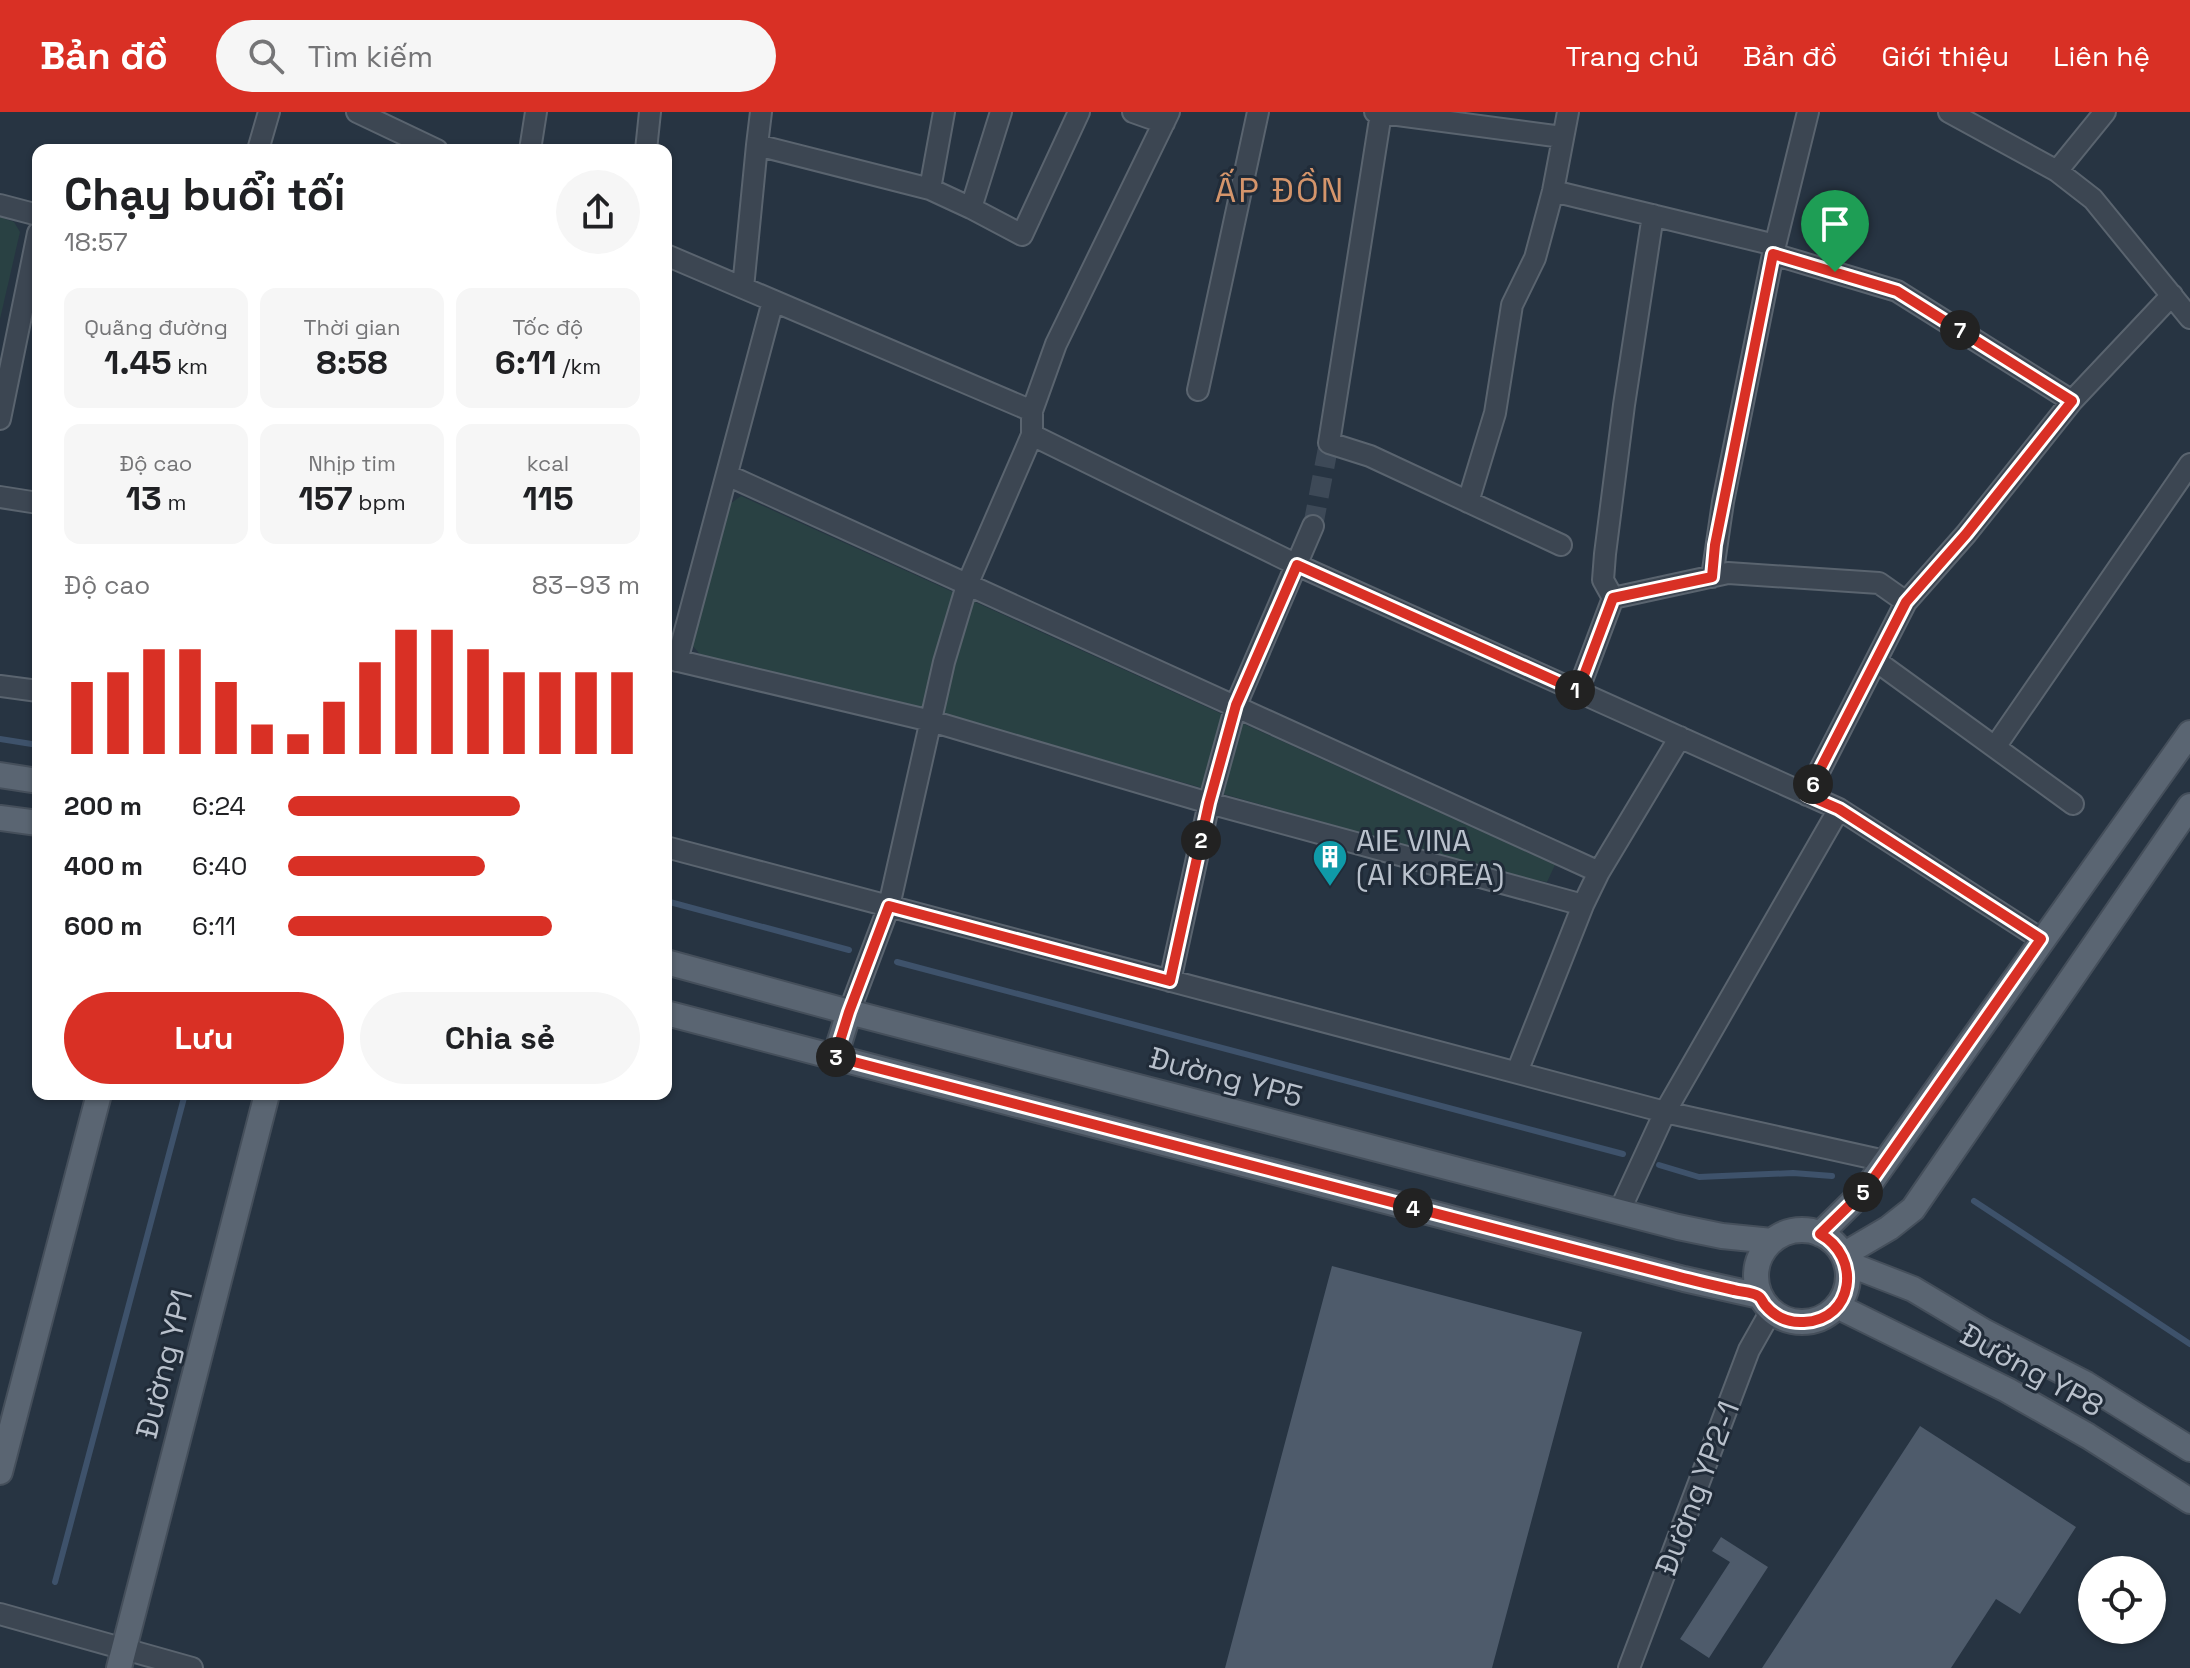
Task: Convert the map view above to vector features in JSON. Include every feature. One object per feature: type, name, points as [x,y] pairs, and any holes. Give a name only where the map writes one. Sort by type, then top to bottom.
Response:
[{"type":"main road","points":[[1820,1234],[1856,1200],[1885,1161],[2190,733]]},
{"type":"main road","points":[[0,775],[32,780]]},
{"type":"main road","points":[[1844,1259],[1913,1209],[2190,806]]},
{"type":"main road","points":[[0,818],[32,822]]},
{"type":"main road","name":"Đường YP5","points":[[672,964],[1619,1212],[1712,1235],[1772,1241]]},
{"type":"main road","points":[[835,1057],[849,1012]]},
{"type":"main road","points":[[672,1015],[1668,1274],[1765,1303],[1784,1319],[1806,1322],[1821,1318],[1837,1306],[1846,1288],[1844,1259],[1836,1245],[1820,1234],[1797,1230],[1772,1241],[1758,1262],[1755,1277],[1765,1303]]},
{"type":"main road","points":[[0,1472],[97,1100]]},
{"type":"main road","name":"Đường YP1","points":[[121,1659],[265,1100]]},
{"type":"main road","name":"Đường YP8","points":[[1844,1259],[1913,1289],[1985,1332],[2097,1391],[2190,1449]]},
{"type":"main road","name":"Đường YP8","points":[[1837,1306],[2007,1390],[2088,1436],[2190,1501]]},
{"type":"street","points":[[260,144],[269,112]]},
{"type":"street","points":[[357,112],[424,144]]},
{"type":"street","points":[[531,144],[536,112]]},
{"type":"street","points":[[647,144],[650,112]]},
{"type":"street","points":[[743,288],[761,112]]},
{"type":"street","points":[[930,189],[944,112]]},
{"type":"street","points":[[971,208],[1001,112]]},
{"type":"street","points":[[757,145],[930,189],[1022,235],[1079,112]]},
{"type":"street","points":[[849,1012],[889,906],[944,662],[967,585],[1032,435],[1032,411],[1056,344],[1167,117],[1133,112]]},
{"type":"street","points":[[1198,390],[1258,112]]},
{"type":"street","points":[[1375,112],[1562,137]]},
{"type":"street","points":[[1468,502],[1495,413],[1512,305],[1535,258],[1553,191],[1568,112]]},
{"type":"street","points":[[1712,577],[1720,516],[1774,250],[1808,112]]},
{"type":"street","points":[[1949,112],[2057,171],[2093,199],[2190,318]]},
{"type":"street","points":[[2057,171],[2105,112]]},
{"type":"street","points":[[1381,113],[1329,443],[1370,456],[1561,545]]},
{"type":"street","points":[[1553,191],[1653,215],[1774,250],[1897,291],[2072,401]]},
{"type":"street","points":[[0,205],[32,213]]},
{"type":"street","points":[[1578,691],[1613,598],[1603,580],[1605,554],[1653,215]]},
{"type":"street","points":[[672,258],[1032,411]]},
{"type":"street","points":[[0,419],[32,262]]},
{"type":"street","points":[[1807,795],[1906,602],[1966,534],[2072,401],[2172,295]]},
{"type":"street","points":[[773,301],[727,475],[672,660],[931,721],[1209,803],[1583,905]]},
{"type":"street","points":[[1032,435],[1297,565],[1839,809],[2041,939]]},
{"type":"street","points":[[1995,747],[2190,464]]},
{"type":"street","points":[[727,475],[1599,872]]},
{"type":"street","points":[[0,497],[32,502]]},
{"type":"street","points":[[1170,981],[1209,803],[1236,705],[1313,526]]},
{"type":"street","points":[[1613,598],[1728,573],[1879,583],[1906,602]]},
{"type":"street","points":[[1876,661],[2073,804]]},
{"type":"street","points":[[0,686],[32,690]]},
{"type":"street","points":[[1517,1072],[1599,872],[1680,737]]},
{"type":"street","points":[[1619,1212],[1665,1112],[1839,809]]},
{"type":"street","points":[[672,849],[1665,1112],[1885,1161]]},
{"type":"street","name":"Đường YP2-1","points":[[1629,1668],[1765,1303]]},
{"type":"street","points":[[0,1614],[121,1659],[192,1668]]},
{"type":"green space","points":[[0,217],[14,222],[20,232],[0,319]]},
{"type":"green space","points":[[741,496],[1555,865],[1547,882],[1509,875],[917,707],[704,659],[692,645],[727,506]]},
{"type":"building","points":[[1332,1266],[1582,1332],[1492,1668],[1225,1668]]},
{"type":"building","points":[[1920,1426],[2076,1527],[2020,1614],[1996,1599],[1951,1668],[1762,1668]]},
{"type":"building","points":[[1721,1537],[1768,1567],[1709,1658],[1680,1639],[1730,1562],[1712,1551]]},
{"type":"waterway","points":[[0,739],[32,744]]},
{"type":"waterway","points":[[672,903],[849,950]]},
{"type":"waterway","points":[[897,962],[1623,1154]]},
{"type":"waterway","points":[[55,1582],[183,1100]]},
{"type":"waterway","points":[[1659,1165],[1699,1177],[1793,1173],[1832,1176]]},
{"type":"waterway","points":[[1974,1201],[2190,1344]]},
{"type":"tunnel","points":[[1313,526],[1329,443]]},
{"type":"place","name":"AIE VINA (AI KOREA)","points":[[1330,888]]},
{"type":"district","name":"ẤP ĐỒN","points":[[1280,190]]},
{"type":"route","points":[[1773,254],[1835,272],[1897,291],[2072,401],[1966,534],[1906,602],[1807,795],[1839,809],[2041,939],[1866,1189],[1820,1234],[1836,1245],[1847,1268],[1843,1298],[1830,1313],[1814,1321],[1791,1321],[1771,1311],[1760,1296],[835,1057],[889,906],[1170,981],[1209,803],[1236,705],[1297,565],[1578,691],[1613,598],[1712,577],[1715,545],[1773,254]]}]
